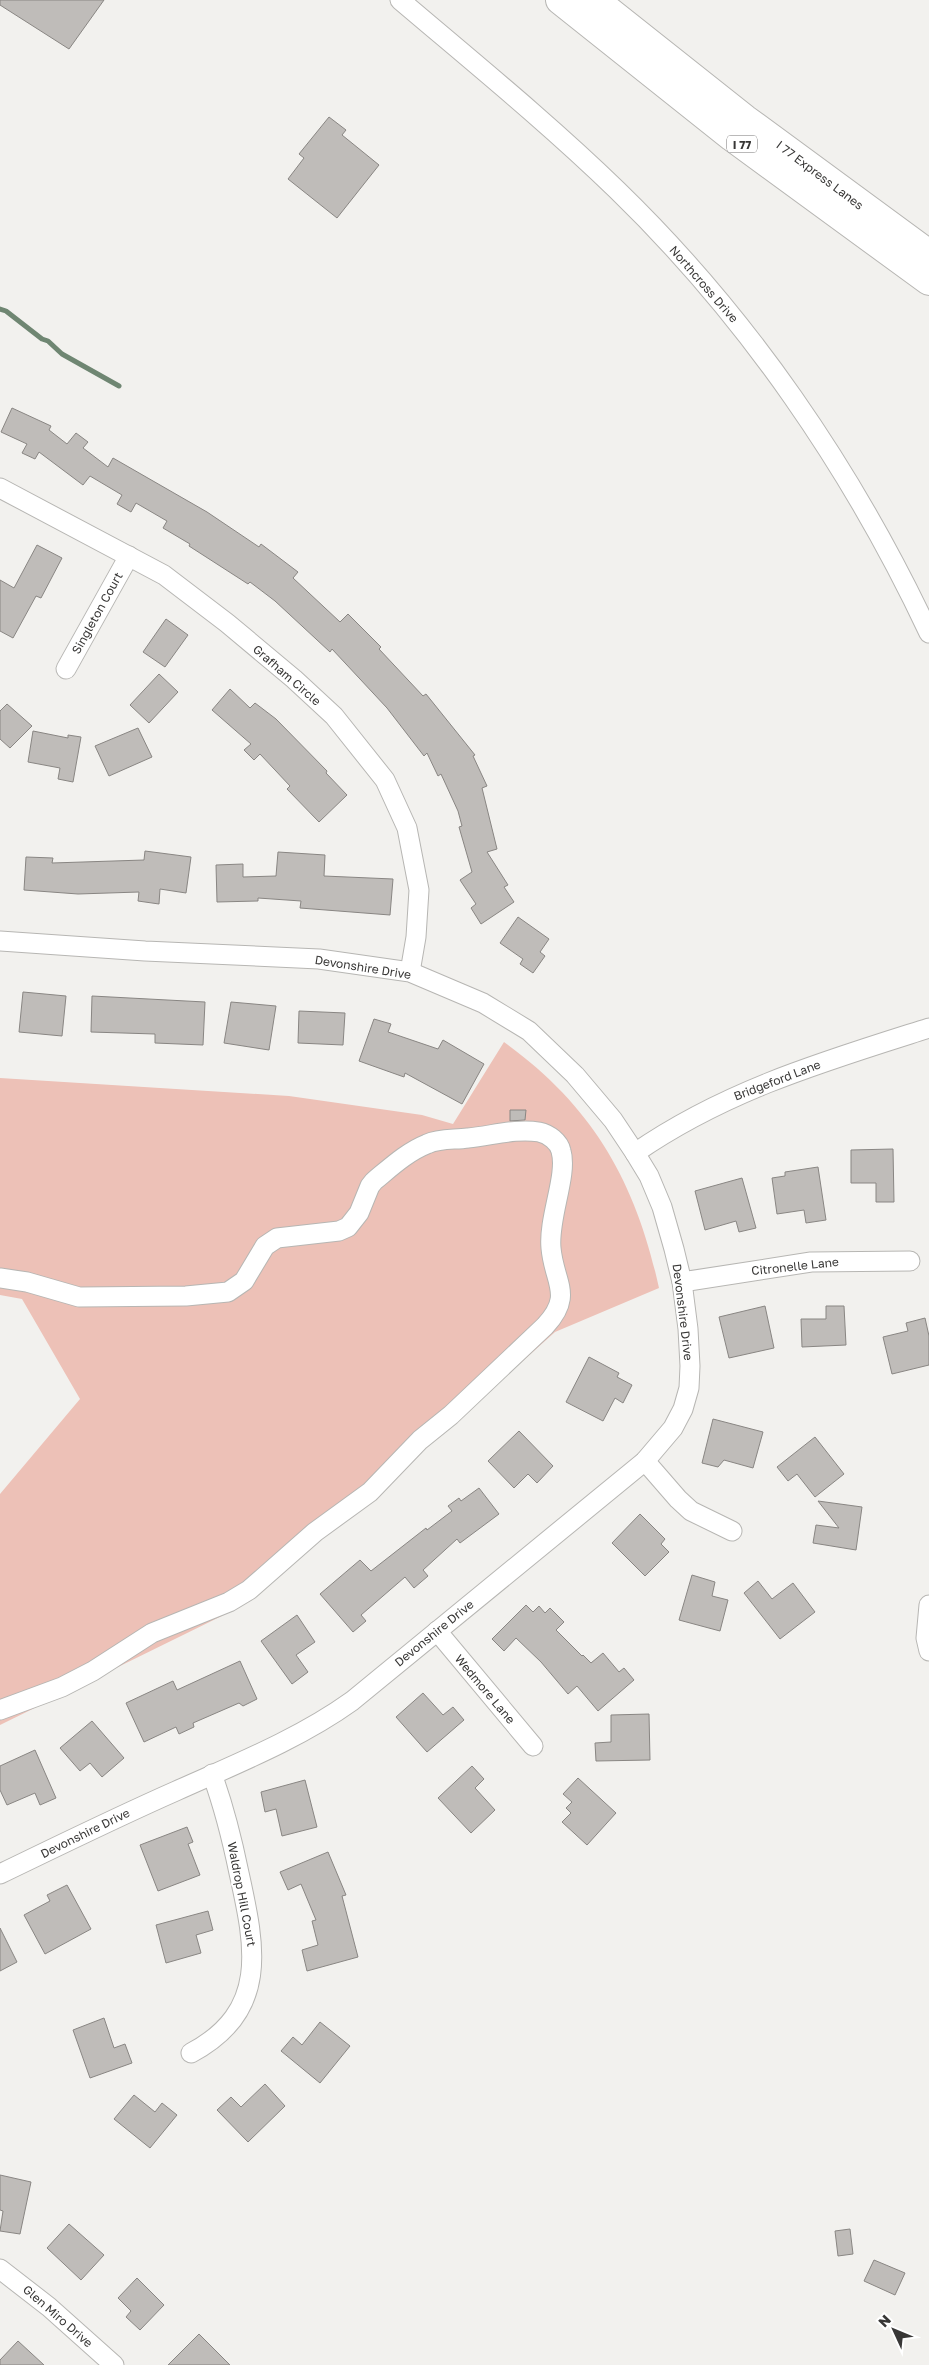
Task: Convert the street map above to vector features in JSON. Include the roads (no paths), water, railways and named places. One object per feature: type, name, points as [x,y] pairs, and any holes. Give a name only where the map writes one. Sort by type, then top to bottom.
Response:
[{"type":"highway","name":"I 77","points":[[560,0],[732,137],[929,281]]},
{"type":"highway","name":"I 77 Express Lanes","points":[[595,0],[745,119],[929,254]]},
{"type":"street","name":"Northcross Drive","points":[[400,0],[541,121],[617,190],[702,281],[740,326],[820,436],[881,536],[929,633]]},
{"type":"street","name":"Grafham Circle","points":[[0,488],[164,575],[227,623],[294,679],[334,716],[385,780],[408,828],[419,890],[416,937],[410,972]]},
{"type":"street","name":"Singleton Court","points":[[66,669],[129,556]]},
{"type":"street","name":"Devonshire Drive","points":[[0,941],[145,951],[319,959],[410,972],[483,1003],[528,1031],[575,1075],[613,1120],[649,1176],[662,1208],[682,1282],[688,1338],[689,1388],[683,1409],[674,1428],[645,1461],[334,1714],[271,1748],[0,1874]]},
{"type":"street","name":"Bridgeford Lane","points":[[635,1153],[670,1129],[739,1093],[782,1076],[929,1028]]},
{"type":"street","points":[[0,1278],[35,1284],[79,1297],[186,1296],[228,1292],[244,1281],[264,1246],[277,1238],[339,1231],[348,1227],[359,1213],[374,1181],[411,1152],[427,1143],[437,1140],[497,1134],[540,1132],[559,1144],[562,1153],[562,1164],[551,1228],[551,1249],[560,1290],[561,1305],[555,1316],[545,1326],[451,1416],[420,1440],[370,1492],[315,1532],[249,1590],[229,1602],[152,1633],[93,1671],[62,1687],[0,1710]]},
{"type":"street","name":"Citronelle Lane","points":[[682,1282],[811,1262],[910,1262]]},
{"type":"street","points":[[645,1461],[691,1511],[732,1532]]},
{"type":"street","points":[[929,1605],[926,1638],[929,1651]]},
{"type":"street","name":"Wedmore Lane","points":[[437,1631],[533,1746]]},
{"type":"street","name":"Waldrop Hill Court","points":[[191,2052],[207,2044],[234,2016],[246,1995],[253,1962],[253,1944],[244,1893],[225,1808],[212,1774]]},
{"type":"street","name":"Glen Miro Drive","points":[[0,2269],[49,2307],[114,2365]]},
{"type":"waterway","points":[[0,309],[6,311],[42,339],[48,341],[62,354],[119,386]]}]
